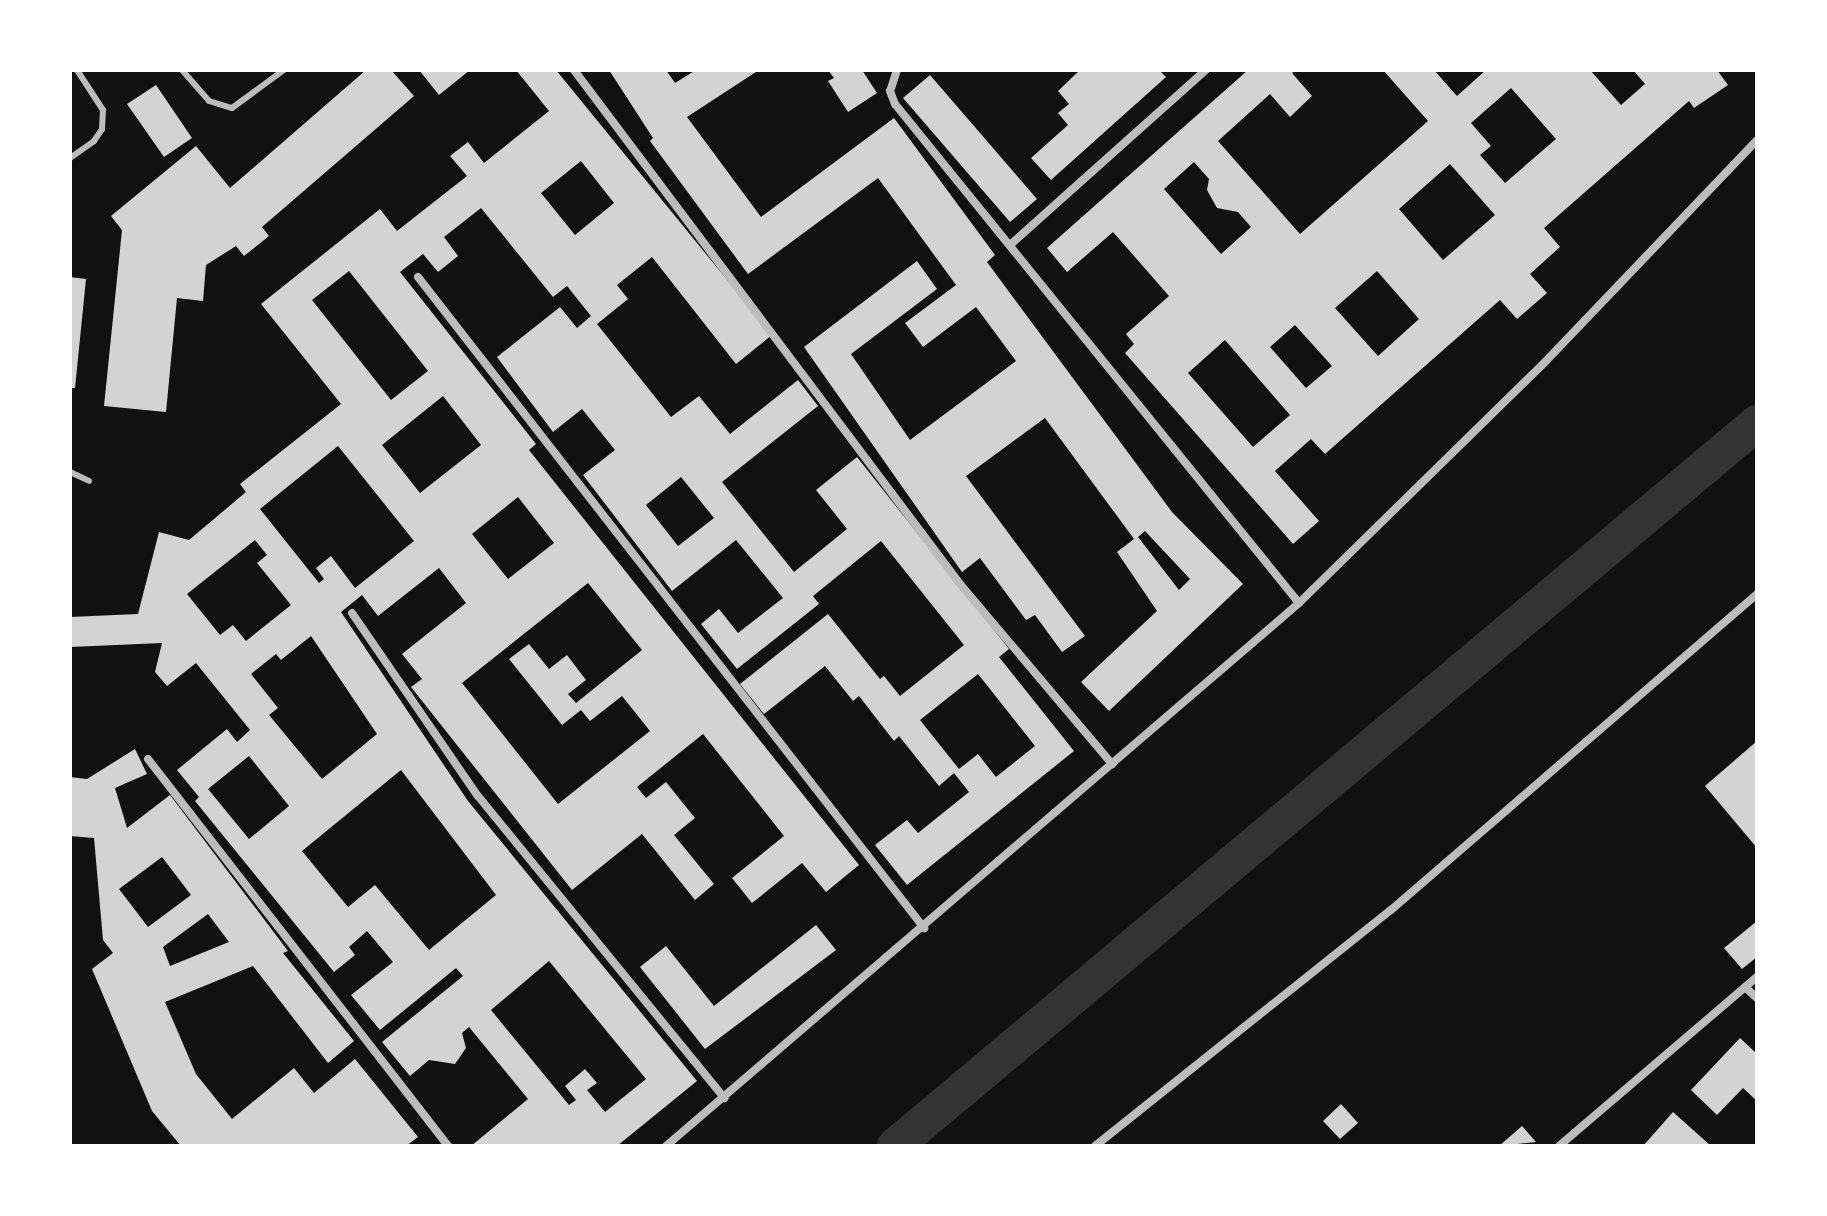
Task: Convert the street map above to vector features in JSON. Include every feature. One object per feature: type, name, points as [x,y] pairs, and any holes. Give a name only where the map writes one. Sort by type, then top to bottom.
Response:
[{"type":"street","points":[[574,70],[960,584],[1112,764]]},
{"type":"street","points":[[897,70],[890,91],[895,104],[1299,603]]},
{"type":"street","points":[[1010,245],[1206,70]]},
{"type":"street","points":[[666,1146],[924,928],[1299,603],[1545,362],[1757,140]]},
{"type":"street","points":[[418,277],[924,928]]},
{"type":"street","points":[[1095,1146],[1391,910],[1757,594]]},
{"type":"street","points":[[352,613],[478,796],[724,1098]]},
{"type":"street","points":[[148,759],[448,1146]]},
{"type":"street","points":[[1559,1146],[1757,977]]},
{"type":"street","points":[[1745,987],[1757,998]]},
{"type":"lane","points":[[70,158],[94,141],[102,129],[103,110],[77,70]]},
{"type":"lane","points":[[182,70],[209,101],[232,108],[284,70]]},
{"type":"lane","points":[[70,472],[89,481]]},
{"type":"building","points":[[366,70],[391,70],[414,96],[262,227],[269,236],[244,256],[236,246],[206,265],[203,301],[177,298],[166,412],[104,406],[122,230],[111,216],[196,146],[230,188]]},
{"type":"building","points":[[419,70],[470,70],[439,95]]},
{"type":"building","points":[[516,70],[556,70],[772,335],[736,364],[652,257],[617,285],[628,299],[597,324],[671,417],[699,396],[730,434],[798,380],[818,406],[722,482],[794,572],[847,529],[816,490],[857,457],[1009,649],[999,657],[1074,751],[907,885],[875,845],[907,820],[918,833],[969,792],[954,773],[939,786],[899,736],[894,741],[859,696],[853,701],[825,666],[764,714],[740,684],[828,614],[880,679],[884,676],[900,696],[964,645],[881,541],[813,596],[819,604],[737,669],[701,624],[719,609],[738,633],[783,598],[736,540],[672,591],[583,475],[615,450],[582,409],[553,432],[497,357],[560,307],[577,328],[591,316],[567,286],[553,297],[481,208],[444,237],[458,256],[438,272],[423,254],[400,272],[536,444],[529,450],[859,865],[826,892],[802,863],[752,903],[732,878],[784,836],[703,734],[637,787],[646,798],[666,782],[695,818],[674,835],[714,884],[695,900],[642,834],[572,890],[411,687],[422,679],[402,654],[466,603],[439,568],[378,616],[362,595],[341,612],[468,801],[697,1081],[617,1146],[471,1146],[528,1099],[469,1027],[462,1033],[466,1048],[455,1064],[429,1060],[410,1076],[382,1042],[463,976],[456,968],[380,1030],[351,995],[393,962],[367,931],[349,947],[355,955],[334,972],[195,801],[199,797],[177,770],[227,729],[237,742],[250,730],[196,663],[167,686],[155,672],[162,643],[70,647],[70,617],[138,614],[159,532],[189,540],[246,492],[240,484],[341,404],[261,304],[380,209],[397,231],[467,176],[450,156],[468,142],[484,163],[549,111]],"holes":[[[581,161],[614,203],[575,235],[541,193]],[[349,271],[428,371],[391,400],[312,300]],[[443,396],[481,445],[420,493],[382,445]],[[338,446],[414,541],[355,588],[331,556],[316,568],[324,579],[319,583],[260,509]],[[681,477],[714,518],[678,546],[646,505]],[[518,497],[554,543],[508,579],[472,534]],[[255,540],[267,555],[257,563],[291,605],[246,641],[233,625],[220,635],[187,594]],[[588,583],[642,650],[576,703],[568,694],[586,680],[567,655],[549,669],[529,644],[509,659],[562,725],[581,710],[590,721],[622,696],[650,731],[558,804],[462,683]],[[311,636],[377,734],[322,779],[269,715],[278,708],[251,674],[276,654],[281,660]],[[978,674],[1035,746],[996,777],[978,754],[959,769],[920,720]],[[249,756],[289,806],[249,839],[208,789]],[[401,770],[496,895],[429,950],[375,885],[348,907],[302,851]],[[549,961],[646,1079],[605,1112],[587,1090],[597,1083],[585,1069],[565,1086],[576,1100],[569,1105],[491,1010]]]},
{"type":"building","points":[[609,70],[666,70],[675,83],[696,70],[759,70],[687,117],[761,217],[894,118],[995,255],[987,262],[1172,512],[1243,584],[1109,711],[1081,682],[1157,611],[1117,552],[1134,539],[1045,418],[966,476],[1085,636],[1062,652],[1035,615],[1026,620],[980,558],[962,572],[804,347],[917,261],[937,289],[851,354],[910,440],[1016,361],[976,307],[923,347],[905,323],[956,285],[878,178],[748,274],[650,141],[653,138]],"holes":[[[1145,531],[1190,579],[1179,590],[1138,537]]]},
{"type":"building","points":[[828,70],[862,70],[877,93],[848,112],[828,81],[834,78]]},
{"type":"building","points":[[1080,70],[1159,70],[1166,77],[1051,180],[1031,158],[1068,125],[1058,113],[1069,104],[1058,91]]},
{"type":"building","points":[[1248,70],[1295,70],[1292,73],[1312,96],[1290,117],[1270,94],[1218,141],[1300,234],[1428,121],[1383,70],[1434,70],[1457,96],[1486,70],[1590,70],[1621,105],[1645,84],[1633,70],[1717,70],[1728,85],[1694,108],[1689,101],[1544,228],[1560,247],[1530,274],[1547,293],[1517,319],[1500,300],[1325,454],[1311,439],[1275,471],[1319,521],[1293,544],[1125,353],[1134,344],[1126,334],[1169,296],[1113,232],[1067,272],[1047,248]],"holes":[[[1511,88],[1556,139],[1505,183],[1480,155],[1491,146],[1471,123]],[[1194,162],[1209,179],[1207,190],[1217,208],[1238,212],[1251,227],[1221,254],[1164,189]],[[1450,164],[1495,215],[1443,260],[1399,209]],[[1377,271],[1419,319],[1378,356],[1335,308]],[[1295,325],[1332,366],[1306,388],[1270,347]],[[1225,340],[1290,415],[1253,447],[1188,373]]]},
{"type":"building","points":[[930,75],[1037,199],[1010,222],[903,98]]},
{"type":"building","points":[[156,85],[192,138],[164,157],[127,104]]},
{"type":"building","points":[[70,277],[86,279],[75,388],[70,388]]},
{"type":"building","points":[[1757,741],[1757,848],[1705,786]]},
{"type":"building","points":[[135,749],[147,774],[115,788],[127,828],[170,795],[288,951],[283,953],[354,1041],[328,1063],[253,966],[165,1002],[196,1074],[232,1119],[294,1068],[314,1093],[355,1059],[418,1137],[406,1146],[181,1146],[152,1111],[92,969],[113,953],[103,940],[94,838],[70,836],[70,777],[87,779]],"holes":[[[162,857],[191,895],[148,927],[119,889]],[[208,914],[229,942],[170,966],[163,947]]]},
{"type":"building","points":[[1757,921],[1757,957],[1742,969],[1724,948]]},
{"type":"building","points":[[816,925],[836,950],[705,1049],[640,967],[666,946],[714,1006]]},
{"type":"building","points":[[1740,1038],[1757,1054],[1757,1101],[1743,1088],[1717,1115],[1691,1090]]},
{"type":"building","points":[[1341,1104],[1358,1123],[1340,1139],[1323,1121]]},
{"type":"building","points":[[1673,1112],[1711,1146],[1643,1146]]},
{"type":"building","points":[[1522,1126],[1536,1142],[1499,1146]]},
{"type":"waterway","points":[[895,1146],[1757,423]]}]
